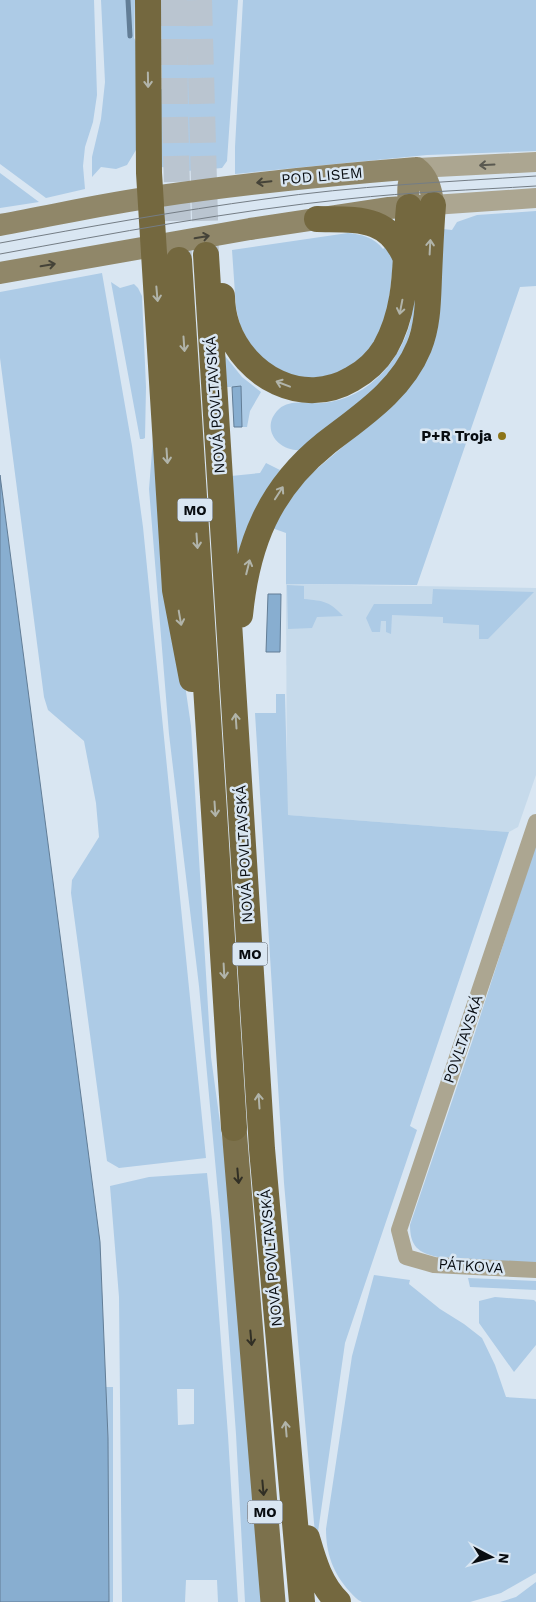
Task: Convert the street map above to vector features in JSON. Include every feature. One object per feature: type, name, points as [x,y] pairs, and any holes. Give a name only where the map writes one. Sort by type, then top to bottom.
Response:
[{"type":"highway","points":[[148,0],[150,197],[175,590],[211,761]]},
{"type":"highway","points":[[406,259],[421,206]]},
{"type":"highway","points":[[234,685],[246,573],[257,536],[269,510],[287,481],[304,463],[390,391],[411,363],[419,347],[427,314],[421,206]]},
{"type":"highway","points":[[318,219],[361,220],[378,226],[397,241],[406,259]]},
{"type":"highway","name":"NOVÁ POVLTAVSKÁ","points":[[302,1602],[262,1149],[234,685],[212,254],[226,325],[234,342],[255,368],[265,376],[278,383],[308,390],[325,390],[344,384],[373,364],[384,350],[400,314],[404,292],[406,259]]},
{"type":"highway","name":"NOVÁ POVLTAVSKÁ","points":[[179,260],[234,1128]]},
{"type":"highway","points":[[290,1477],[316,1567],[325,1586],[338,1602]]},
{"type":"main road","name":"POD LISEM","points":[[0,225],[150,197],[271,181],[417,168]]},
{"type":"main road","points":[[0,273],[154,245],[318,219],[421,206],[432,192],[429,183],[417,168]]},
{"type":"main road","name":"NOVÁ POVLTAVSKÁ","points":[[234,1128],[273,1602]]},
{"type":"street","name":"POD LISEM","points":[[417,168],[536,162]]},
{"type":"street","points":[[421,206],[536,198]]},
{"type":"street","name":"POVLTAVSKÁ","points":[[406,1257],[399,1230],[536,822]]},
{"type":"street","name":"PÁTKOVA","points":[[406,1257],[434,1265],[536,1270]]},
{"type":"shaded area","points":[[0,0],[94,0],[97,95],[93,122],[85,147],[83,166],[85,189],[46,198],[0,164]]},
{"type":"shaded area","points":[[101,0],[135,0],[134,38],[137,43],[139,145],[127,165],[116,169],[101,167],[92,177],[92,157],[101,119],[105,82]]},
{"type":"shaded area","points":[[161,0],[238,0],[227,161],[222,168],[175,172],[171,168],[161,167],[158,90],[162,89]]},
{"type":"shaded area","points":[[243,0],[536,0],[536,151],[427,155],[235,174]]},
{"type":"shaded area","points":[[0,173],[39,202],[0,208]]},
{"type":"shaded area","points":[[536,211],[536,286],[520,287],[417,585],[286,584],[286,533],[272,528],[296,490],[312,473],[385,411],[443,229],[452,230],[457,222],[477,215]]},
{"type":"shaded area","points":[[348,233],[367,237],[383,249],[388,245],[394,256],[386,326],[359,367],[303,382],[261,359],[247,339],[240,325],[236,308],[232,250]]},
{"type":"shaded area","points":[[102,273],[132,446],[143,527],[206,1158],[119,1168],[107,1161],[71,893],[72,880],[99,837],[96,803],[84,741],[48,710],[44,697],[0,358],[0,292]]},
{"type":"shaded area","points":[[111,282],[120,288],[134,284],[142,296],[146,387],[145,438],[143,439],[140,439]]},
{"type":"shaded area","points":[[414,291],[420,296],[408,348],[383,382],[303,450],[286,448],[279,443],[271,431],[271,424],[273,416],[283,406],[294,403],[323,403],[340,400],[355,394],[369,385],[382,373],[401,346],[408,330],[412,314]]},
{"type":"shaded area","points":[[225,356],[242,377],[261,392],[250,411],[247,427],[242,427],[241,387],[225,387]]},
{"type":"shaded area","points":[[241,386],[242,427],[234,427],[232,387]]},
{"type":"shaded area","points":[[156,401],[184,678],[191,726],[211,1057],[225,1159],[264,1602],[245,1602],[236,1434],[221,1226],[199,986],[169,734],[149,489]]},
{"type":"shaded area","points":[[266,463],[280,470],[237,555],[231,476],[260,473]]},
{"type":"shaded area","points":[[0,475],[100,1242],[108,1438],[109,1602],[0,1602]]},
{"type":"shaded area","points":[[286,584],[536,588],[536,775],[518,827],[509,832],[287,815]]},
{"type":"shaded area","points":[[287,585],[304,586],[304,599],[326,603],[334,607],[343,616],[317,617],[312,628],[288,629]]},
{"type":"shaded area","points":[[433,589],[534,592],[488,639],[479,639],[479,625],[443,623],[443,617],[392,615],[391,634],[386,632],[386,621],[381,621],[380,632],[372,632],[366,618],[374,604],[432,604]]},
{"type":"shaded area","points":[[268,594],[281,594],[280,652],[266,652]]},
{"type":"shaded area","points":[[276,694],[285,694],[288,815],[509,832],[410,1126],[417,1130],[345,1343],[318,1532],[315,1534],[284,1183],[255,713],[276,713]]},
{"type":"shaded area","points":[[536,843],[536,1263],[438,1257],[420,1251],[416,1247],[410,1232],[410,1225],[472,1042]]},
{"type":"shaded area","points":[[207,1173],[228,1435],[238,1602],[218,1602],[217,1580],[186,1580],[185,1602],[122,1602],[119,1297],[110,1186],[149,1177]],"holes":[[[177,1389],[194,1389],[194,1424],[178,1425]]]},
{"type":"shaded area","points":[[374,1275],[410,1280],[409,1284],[440,1309],[482,1338],[495,1365],[506,1397],[536,1399],[536,1573],[501,1593],[470,1602],[362,1602],[344,1585],[332,1563],[327,1547],[326,1529],[352,1356]]},
{"type":"shaded area","points":[[468,1278],[536,1281],[536,1290],[470,1287]]},
{"type":"shaded area","points":[[495,1297],[534,1300],[536,1302],[536,1345],[514,1372],[479,1323],[479,1301]]},
{"type":"shaded area","points":[[106,1387],[113,1387],[113,1602],[109,1602]]},
{"type":"shaded area","points":[[536,1582],[536,1602],[500,1602],[516,1597]]},
{"type":"waterway","points":[[128,0],[130,36]]},
{"type":"tunnel","points":[[174,0],[179,260]]},
{"type":"tunnel","points":[[199,0],[206,255]]},
{"type":"tram line","points":[[0,243],[165,214],[299,195],[400,185],[536,176]]},
{"type":"tram line","points":[[0,254],[173,223],[304,204],[394,195],[536,186]]},
{"type":"place","name":"P+R Troja","points":[[502,436]]}]
